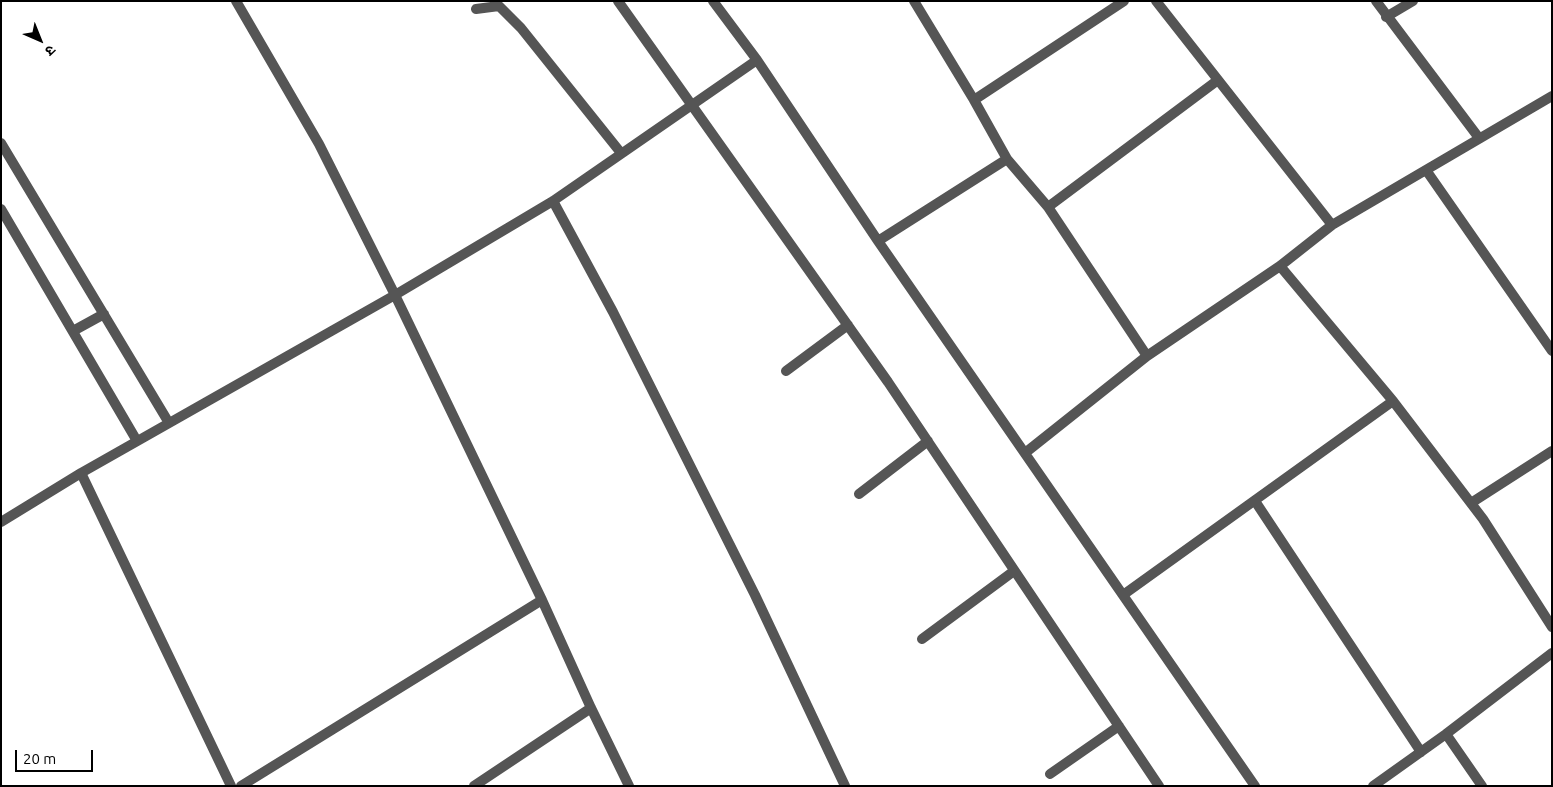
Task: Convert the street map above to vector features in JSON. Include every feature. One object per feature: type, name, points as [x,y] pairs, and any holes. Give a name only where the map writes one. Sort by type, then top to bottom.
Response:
[{"type":"street","points":[[236,1],[319,144],[395,295],[629,786]]},
{"type":"street","points":[[618,1],[928,441],[1159,786]]},
{"type":"street","points":[[713,1],[756,60],[878,241],[1256,786]]},
{"type":"street","points":[[914,1],[1007,159],[1048,207],[1147,356]]},
{"type":"street","points":[[974,100],[1124,1]]},
{"type":"street","points":[[1156,1],[1332,225]]},
{"type":"street","points":[[1376,1],[1386,17],[1479,138]]},
{"type":"street","points":[[1386,17],[1412,1]]},
{"type":"street","points":[[476,9],[499,6],[521,28],[621,153]]},
{"type":"street","points":[[1,522],[81,473],[395,295],[553,201],[756,60]]},
{"type":"street","points":[[1048,207],[1218,80]]},
{"type":"street","points":[[1025,453],[1147,356],[1280,266],[1332,225],[1552,96]]},
{"type":"street","points":[[1,143],[169,423]]},
{"type":"street","points":[[878,241],[1007,159]]},
{"type":"street","points":[[1426,170],[1552,351]]},
{"type":"street","points":[[553,201],[618,320],[755,595],[845,786]]},
{"type":"street","points":[[1,209],[137,441]]},
{"type":"street","points":[[1280,266],[1393,401],[1471,503],[1552,627]]},
{"type":"street","points":[[73,331],[104,314]]},
{"type":"street","points":[[786,370],[848,325]]},
{"type":"street","points":[[1123,595],[1393,401]]},
{"type":"street","points":[[859,494],[928,441]]},
{"type":"street","points":[[1471,503],[1552,452]]},
{"type":"street","points":[[81,473],[231,786]]},
{"type":"street","points":[[1255,501],[1421,752]]},
{"type":"street","points":[[922,639],[1014,571]]},
{"type":"street","points":[[241,786],[542,600]]},
{"type":"street","points":[[1373,786],[1446,734],[1552,653]]},
{"type":"street","points":[[474,786],[591,708]]},
{"type":"street","points":[[1050,774],[1119,726]]},
{"type":"street","points":[[1446,734],[1482,786]]}]
